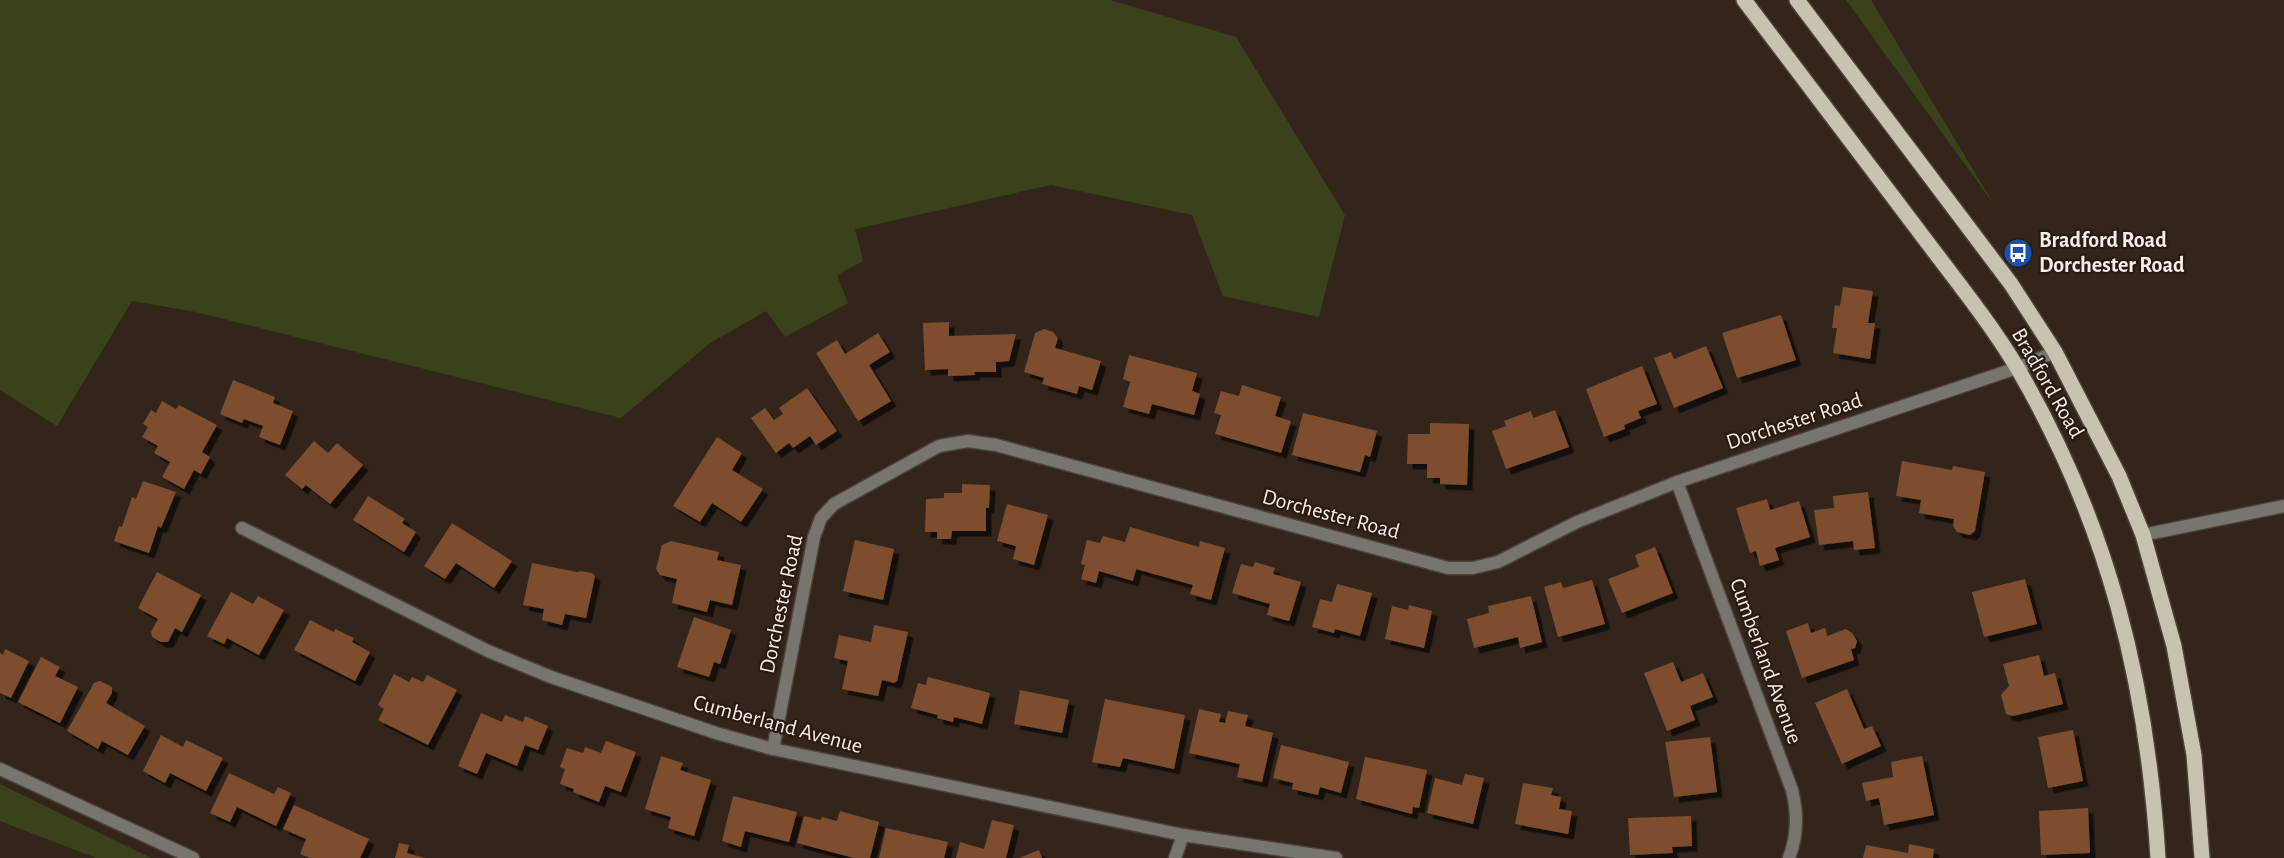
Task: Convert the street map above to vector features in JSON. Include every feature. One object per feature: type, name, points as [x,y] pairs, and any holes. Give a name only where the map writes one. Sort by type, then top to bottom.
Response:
[{"type":"main road","name":"Bradford Road","points":[[1744,0],[1976,307],[2017,368],[2082,495],[2131,651],[2150,763],[2158,858]]},
{"type":"main road","name":"Bradford Road","points":[[1797,0],[2011,284],[2055,352],[2119,476],[2143,535],[2174,646],[2194,755],[2202,858]]},
{"type":"street","name":"Dorchester Road","points":[[773,749],[814,537],[821,518],[834,504],[939,446],[968,441],[996,445],[1448,568],[1473,568],[1498,562],[1577,522],[1677,482],[2017,368],[2055,352]]},
{"type":"street","name":"Cumberland Avenue","points":[[1677,482],[1792,790],[1797,828],[1789,858]]},
{"type":"street","points":[[2143,535],[2284,506]]},
{"type":"street","name":"Cumberland Avenue","points":[[242,528],[488,651],[551,677],[716,733],[773,749],[1183,835],[1336,858]]},
{"type":"street","points":[[0,769],[193,858]]},
{"type":"street","points":[[1175,858],[1183,835]]},
{"type":"green space","points":[[0,0],[1110,0],[1236,37],[1345,215],[1319,317],[1223,296],[1192,215],[1051,185],[855,229],[863,261],[837,275],[848,303],[785,337],[766,311],[710,343],[621,418],[196,312],[132,301],[57,426],[0,390]]},
{"type":"green space","points":[[1846,0],[1871,0],[1995,206]]},
{"type":"green space","points":[[0,784],[151,858],[96,858],[0,821]]},
{"type":"building","points":[[1843,287],[1873,291],[1868,323],[1875,323],[1870,359],[1833,353],[1837,328],[1832,328],[1835,305],[1840,306]]},
{"type":"building","points":[[1781,315],[1796,360],[1737,378],[1722,333]]},
{"type":"building","points":[[949,322],[949,336],[1016,334],[1009,361],[996,362],[996,372],[974,372],[975,375],[948,376],[948,369],[925,370],[923,323]]},
{"type":"building","points":[[1044,329],[1053,332],[1058,338],[1055,348],[1101,361],[1092,390],[1079,386],[1077,394],[1042,384],[1044,378],[1024,372],[1035,333]]},
{"type":"building","points":[[878,333],[890,352],[869,365],[891,401],[858,421],[816,353],[837,340],[845,354]]},
{"type":"building","points":[[1706,346],[1723,388],[1674,408],[1654,358],[1671,352],[1674,359]]},
{"type":"building","points":[[1129,355],[1197,373],[1192,391],[1200,394],[1194,415],[1152,404],[1149,414],[1123,407],[1130,382],[1123,379]]},
{"type":"building","points":[[1642,366],[1657,404],[1638,411],[1641,418],[1624,425],[1625,429],[1604,437],[1586,389]]},
{"type":"building","points":[[233,380],[275,397],[273,403],[293,411],[280,445],[259,437],[263,426],[244,419],[242,423],[220,414]]},
{"type":"building","points":[[1242,385],[1281,397],[1275,416],[1291,421],[1281,453],[1215,434],[1221,415],[1214,413],[1221,391],[1239,396]]},
{"type":"building","points":[[807,388],[837,431],[816,445],[810,436],[793,448],[789,443],[776,453],[751,418],[765,408],[774,420],[783,414],[779,408]]},
{"type":"building","points":[[162,401],[176,409],[179,405],[217,425],[202,452],[210,457],[201,474],[194,470],[184,489],[162,477],[170,462],[154,453],[158,446],[142,437],[148,427],[143,424],[151,410],[156,413]]},
{"type":"building","points":[[1555,410],[1569,447],[1506,469],[1492,431],[1506,426],[1504,421],[1531,411],[1533,418]]},
{"type":"building","points":[[1303,413],[1377,431],[1370,457],[1365,455],[1360,472],[1292,455]]},
{"type":"building","points":[[1430,423],[1469,424],[1467,485],[1440,484],[1440,478],[1427,478],[1427,464],[1407,464],[1408,434],[1430,434]]},
{"type":"building","points":[[717,437],[742,453],[732,470],[763,489],[741,522],[712,503],[700,522],[673,506]]},
{"type":"building","points":[[314,441],[328,453],[337,443],[363,465],[330,504],[306,485],[302,489],[285,475]]},
{"type":"building","points":[[1902,461],[1952,470],[1953,466],[1985,472],[1975,531],[1970,535],[1957,532],[1953,526],[1954,519],[1919,513],[1921,500],[1896,496]]},
{"type":"building","points":[[143,481],[176,492],[161,528],[158,526],[149,553],[114,541],[119,526],[122,527],[132,497],[136,499]]},
{"type":"building","points":[[962,484],[990,485],[989,508],[986,508],[986,531],[952,531],[951,539],[937,539],[937,532],[925,532],[926,499],[944,498],[944,493],[962,493]]},
{"type":"building","points":[[1868,492],[1875,548],[1854,550],[1853,541],[1819,545],[1814,510],[1834,508],[1833,496]]},
{"type":"building","points":[[368,496],[405,519],[402,523],[416,532],[404,552],[353,520]]},
{"type":"building","points":[[1767,499],[1770,510],[1799,501],[1810,537],[1775,548],[1779,560],[1760,566],[1756,551],[1750,553],[1736,508]]},
{"type":"building","points":[[1007,504],[1048,515],[1034,565],[1013,559],[1016,546],[997,541]]},
{"type":"building","points":[[452,523],[512,561],[494,588],[456,563],[445,579],[424,566]]},
{"type":"building","points":[[1130,527],[1199,547],[1200,541],[1225,548],[1211,600],[1190,594],[1193,585],[1136,569],[1133,581],[1099,571],[1096,583],[1081,579],[1085,565],[1081,564],[1087,540],[1100,543],[1103,536],[1125,542]]},
{"type":"building","points":[[855,540],[894,549],[883,600],[843,591]]},
{"type":"building","points":[[671,541],[719,552],[717,560],[741,565],[732,605],[710,600],[707,612],[672,603],[677,579],[660,575],[656,569],[662,545]]},
{"type":"building","points":[[1655,547],[1673,593],[1622,613],[1608,579],[1639,567],[1635,555]]},
{"type":"building","points":[[1255,562],[1275,568],[1273,574],[1301,582],[1289,621],[1267,615],[1270,604],[1232,593],[1241,564],[1253,567]]},
{"type":"building","points":[[532,563],[592,573],[595,576],[586,618],[565,614],[562,625],[542,620],[544,609],[523,605]]},
{"type":"building","points":[[157,572],[201,595],[182,632],[175,628],[168,642],[161,642],[152,637],[151,632],[158,619],[138,608]]},
{"type":"building","points":[[2025,579],[2037,624],[1984,637],[1972,592]]},
{"type":"building","points":[[1592,580],[1605,624],[1558,637],[1544,587],[1561,582],[1563,588]]},
{"type":"building","points":[[1337,584],[1372,593],[1360,636],[1335,629],[1334,633],[1312,627],[1320,599],[1332,602]]},
{"type":"building","points":[[231,592],[253,604],[258,596],[284,610],[259,655],[227,638],[224,644],[207,636]]},
{"type":"building","points":[[1531,596],[1542,642],[1520,648],[1518,637],[1474,648],[1467,619],[1489,613],[1488,606]]},
{"type":"building","points":[[1409,605],[1432,611],[1424,648],[1385,639],[1392,606],[1408,610]]},
{"type":"building","points":[[694,617],[731,630],[720,664],[714,662],[709,677],[677,667]]},
{"type":"building","points":[[310,620],[334,632],[335,629],[354,638],[352,642],[370,652],[355,681],[294,650]]},
{"type":"building","points":[[1808,623],[1811,633],[1825,628],[1827,636],[1846,629],[1852,633],[1857,641],[1855,648],[1851,649],[1854,660],[1802,678],[1786,631]]},
{"type":"building","points":[[874,625],[908,632],[897,681],[894,683],[882,680],[878,696],[842,689],[848,661],[834,658],[839,635],[871,642]]},
{"type":"building","points":[[5,649],[29,661],[11,698],[0,693],[0,653],[3,655]]},
{"type":"building","points":[[2039,655],[2044,676],[2055,673],[2063,704],[2013,716],[2006,714],[2001,695],[2009,686],[2003,664]]},
{"type":"building","points":[[41,657],[60,667],[55,676],[78,687],[60,723],[18,702]]},
{"type":"building","points":[[1673,662],[1681,682],[1703,673],[1713,697],[1690,706],[1695,720],[1667,731],[1644,673]]},
{"type":"building","points":[[394,674],[409,682],[412,677],[423,682],[427,675],[457,690],[428,745],[378,720],[384,709],[378,705]]},
{"type":"building","points":[[928,677],[990,693],[982,724],[954,717],[953,722],[937,718],[938,715],[911,708],[918,683],[926,685]]},
{"type":"building","points":[[100,681],[112,687],[112,693],[106,703],[145,726],[128,755],[102,741],[98,749],[67,731],[94,683]]},
{"type":"building","points":[[1847,689],[1864,729],[1872,726],[1881,746],[1842,764],[1815,703]]},
{"type":"building","points":[[1020,690],[1069,700],[1062,733],[1014,724]]},
{"type":"building","points":[[1105,699],[1185,715],[1174,769],[1123,758],[1120,767],[1092,762]]},
{"type":"building","points":[[1199,709],[1221,714],[1219,722],[1225,723],[1228,711],[1248,715],[1245,726],[1273,733],[1262,782],[1237,777],[1240,764],[1189,753]]},
{"type":"building","points":[[481,713],[502,722],[505,715],[523,722],[525,716],[548,726],[538,750],[525,745],[517,766],[486,753],[477,774],[458,766]]},
{"type":"building","points":[[2073,730],[2083,781],[2048,788],[2038,737]]},
{"type":"building","points":[[161,735],[183,747],[186,740],[223,758],[206,791],[170,773],[165,783],[143,771]]},
{"type":"building","points":[[1710,737],[1717,792],[1674,797],[1665,742]]},
{"type":"building","points":[[606,741],[636,752],[621,792],[605,786],[599,802],[573,792],[574,789],[560,784],[565,769],[560,767],[567,748],[583,753],[585,747],[601,753]]},
{"type":"building","points":[[1281,745],[1349,762],[1341,793],[1320,787],[1318,795],[1292,789],[1293,783],[1273,778]]},
{"type":"building","points":[[661,756],[683,763],[680,770],[711,780],[694,836],[668,828],[671,817],[645,809]]},
{"type":"building","points":[[1922,756],[1934,815],[1884,825],[1879,798],[1866,801],[1862,783],[1893,777],[1891,762]]},
{"type":"building","points":[[1365,757],[1427,770],[1419,808],[1413,807],[1412,814],[1356,799]]},
{"type":"building","points":[[229,773],[274,794],[278,787],[291,793],[276,826],[237,807],[230,822],[210,813]]},
{"type":"building","points":[[1465,774],[1484,778],[1473,824],[1427,813],[1435,778],[1462,785]]},
{"type":"building","points":[[1523,783],[1553,788],[1551,795],[1561,797],[1559,809],[1572,811],[1568,834],[1515,824]]},
{"type":"building","points":[[733,796],[797,812],[789,842],[745,831],[741,847],[722,841]]},
{"type":"building","points":[[294,805],[369,839],[360,858],[310,858],[300,854],[306,839],[283,829]]},
{"type":"building","points":[[2088,808],[2090,853],[2041,855],[2039,811]]},
{"type":"building","points":[[840,811],[879,822],[870,858],[854,858],[797,843],[804,816],[837,821]]},
{"type":"building","points":[[1691,816],[1692,846],[1672,847],[1673,853],[1630,855],[1628,818]]},
{"type":"building","points":[[992,820],[1014,825],[1006,858],[956,858],[960,842],[984,849]]},
{"type":"building","points":[[886,828],[948,842],[944,858],[879,858]]},
{"type":"building","points":[[399,843],[409,845],[407,853],[425,858],[395,858]]},
{"type":"building","points":[[1909,844],[1934,849],[1933,858],[1863,858],[1866,845],[1908,853]]},
{"type":"building","points":[[1039,850],[1042,858],[1019,858]]},
{"type":"place","name":"Bradford Road Dorchester Road","points":[[2018,253]]}]
